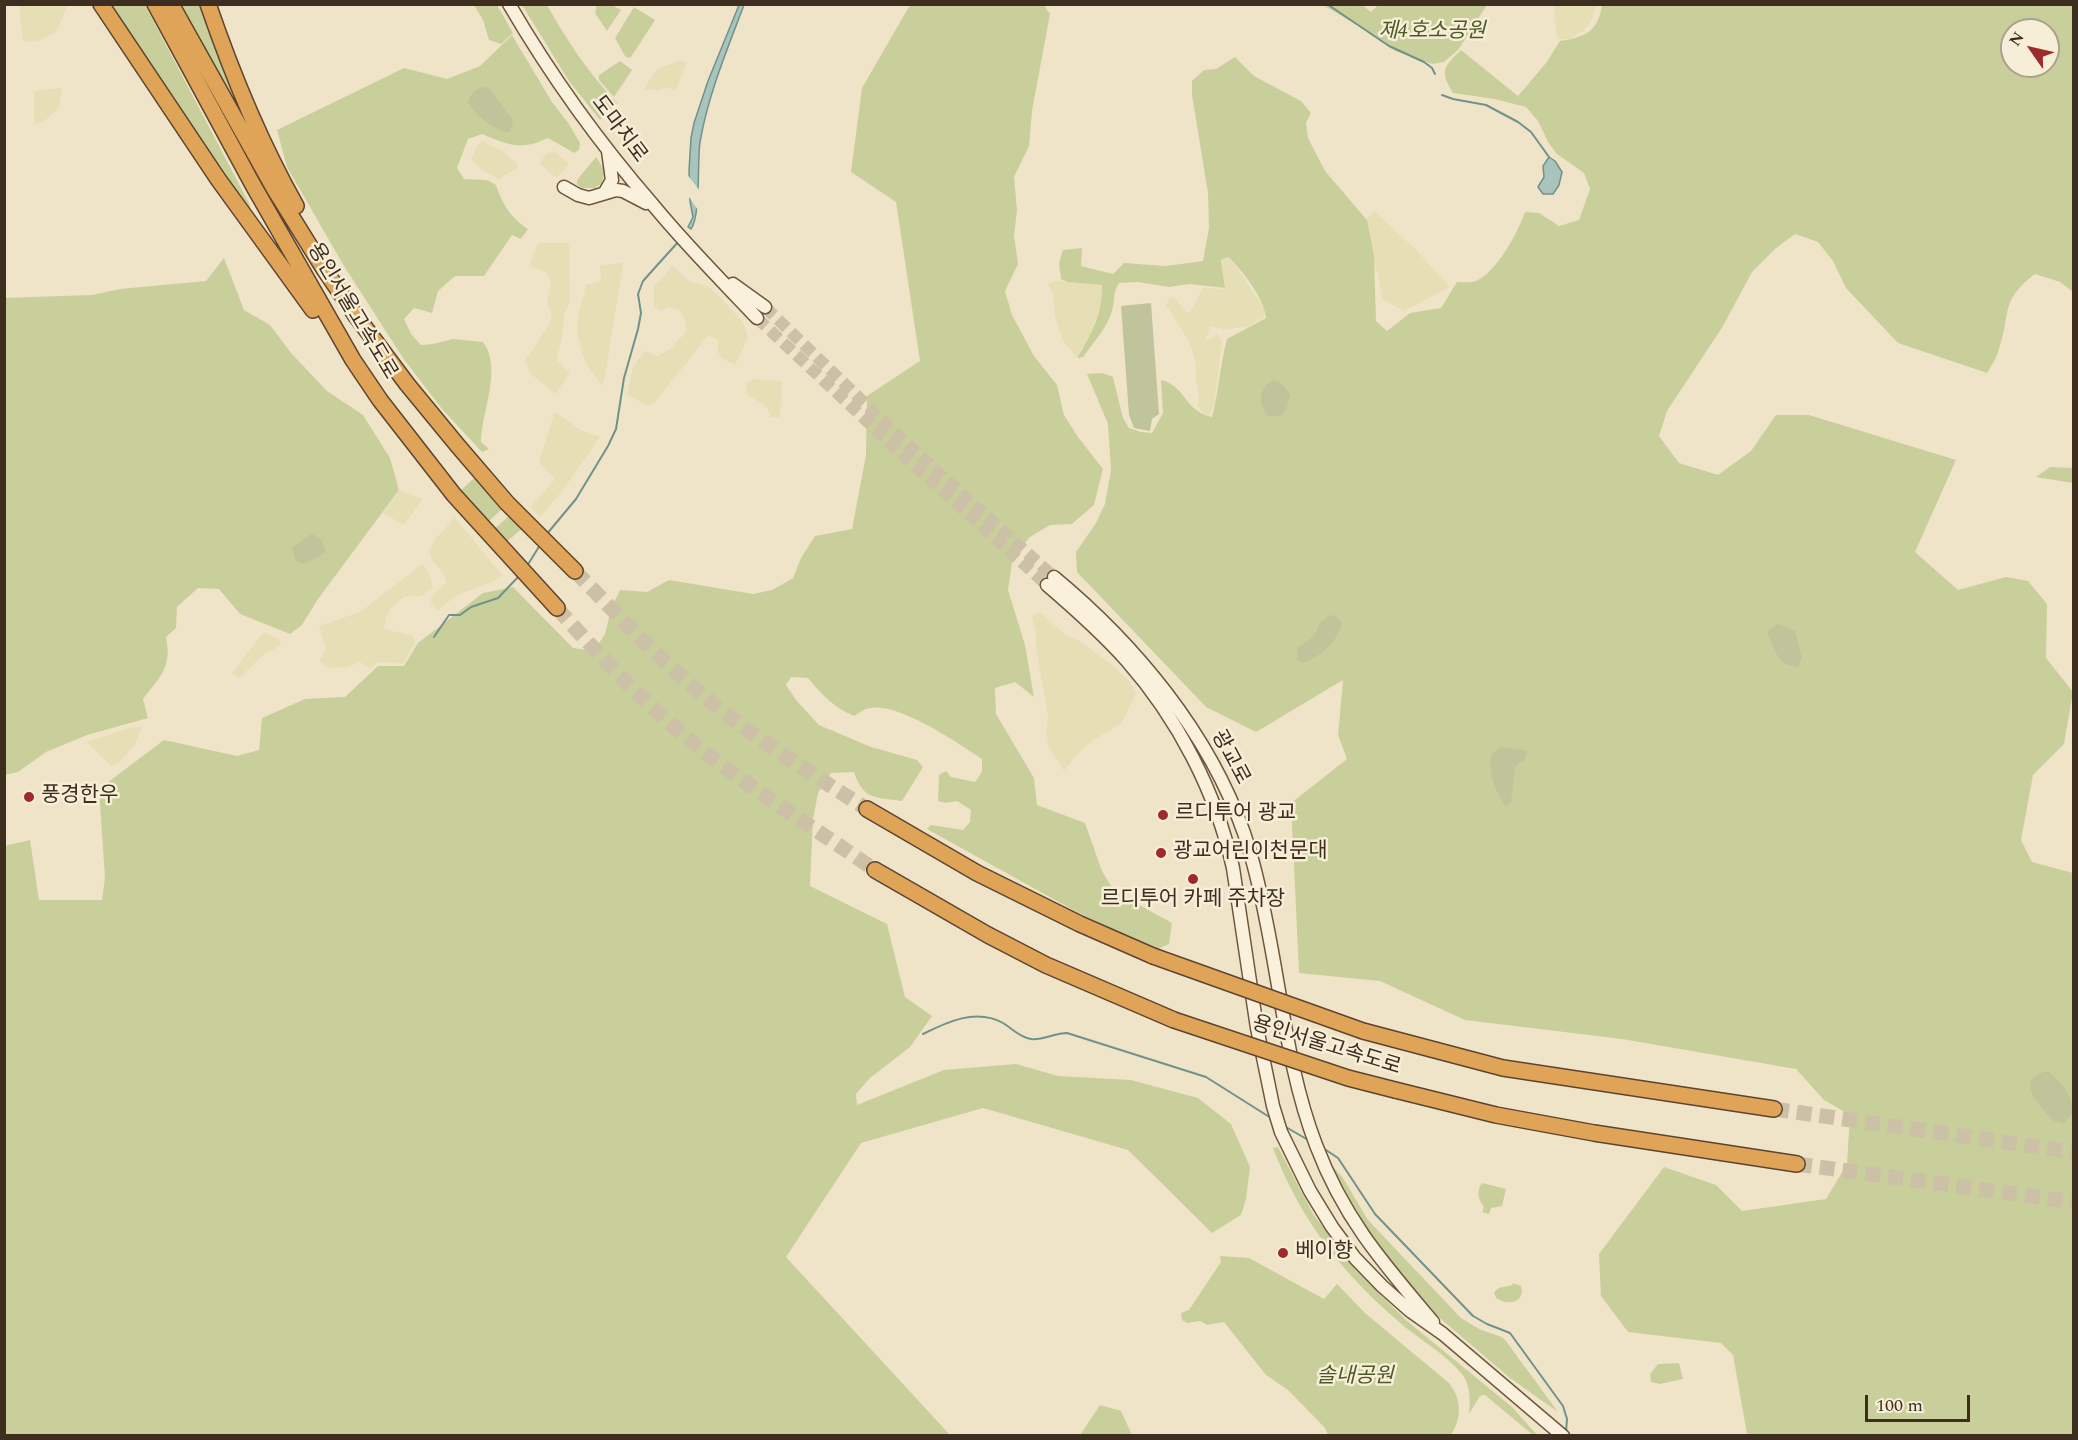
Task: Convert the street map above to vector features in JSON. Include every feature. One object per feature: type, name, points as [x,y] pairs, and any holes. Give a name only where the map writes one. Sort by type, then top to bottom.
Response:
[{"type":"highway","points":[[101,4],[218,179],[353,360]]},
{"type":"highway","name":"용인서울고속도로","points":[[155,4],[253,185],[353,360],[406,434],[461,503],[557,608]]},
{"type":"highway","name":"용인서울고속도로","points":[[171,4],[275,190],[324,269],[434,418],[507,503],[574,571]]},
{"type":"highway","points":[[208,4],[242,96],[272,161],[324,257],[382,350]]},
{"type":"highway","name":"용인서울고속도로","points":[[867,809],[977,873],[1080,924],[1153,956],[1363,1031],[1503,1068],[1774,1109]]},
{"type":"highway","name":"용인서울고속도로","points":[[875,870],[998,940],[1046,964],[1174,1020],[1348,1078],[1496,1115],[1594,1133],[1797,1164]]},
{"type":"main road","name":"도마치로","points":[[509,4],[530,41],[594,132],[655,208],[710,268]]},
{"type":"main road","points":[[605,192],[612,180],[607,149]]},
{"type":"main road","points":[[564,187],[584,197],[594,198],[605,192],[623,190],[655,208]]},
{"type":"main road","points":[[710,268],[765,307]]},
{"type":"main road","points":[[710,268],[757,318]]},
{"type":"main road","name":"광교로","points":[[1051,581],[1086,606],[1144,666],[1185,720],[1226,792],[1244,834],[1257,879],[1295,1075],[1304,1110],[1323,1162],[1340,1198],[1376,1255],[1443,1334],[1409,1310],[1355,1258],[1310,1191],[1276,1120],[1257,1028],[1233,868],[1228,847],[1205,785],[1183,742],[1152,692],[1051,581]]},
{"type":"main road","points":[[1443,1334],[1563,1436]]},
{"type":"shaded area","points":[[1554,4],[1597,5],[1590,23],[1583,31],[1570,39],[1557,39]]},
{"type":"shaded area","points":[[19,5],[68,5],[56,32],[41,40],[24,42]]},
{"type":"shaded area","points":[[679,61],[687,62],[676,90],[665,87],[660,90],[644,89],[660,68]]},
{"type":"shaded area","points":[[62,88],[59,107],[47,119],[34,125],[34,91]]},
{"type":"shaded area","points":[[482,141],[502,151],[517,163],[518,167],[499,179],[482,170],[471,159],[476,147]]},
{"type":"shaded area","points":[[555,152],[569,164],[557,178],[539,164],[547,153]]},
{"type":"shaded area","points":[[1374,211],[1416,250],[1450,287],[1404,311],[1382,299],[1378,274],[1366,244],[1364,222]]},
{"type":"shaded area","points":[[538,243],[569,243],[570,302],[564,315],[557,360],[570,373],[555,394],[531,374],[525,361],[549,325],[552,314],[547,304],[551,281],[545,272],[529,266]]},
{"type":"shaded area","points":[[1228,258],[1236,266],[1259,301],[1264,310],[1264,317],[1247,327],[1225,329],[1211,326],[1206,338],[1208,340],[1217,334],[1222,340],[1215,401],[1210,415],[1203,414],[1198,405],[1196,366],[1190,343],[1166,305],[1171,297],[1186,312],[1190,313],[1203,288],[1225,289],[1222,260]]},
{"type":"shaded area","points":[[623,263],[602,386],[585,362],[577,332],[578,316],[586,285],[601,281],[600,265]]},
{"type":"shaded area","points":[[672,265],[689,281],[709,287],[715,292],[743,322],[748,338],[735,365],[722,358],[718,352],[718,339],[708,336],[654,403],[649,406],[627,395],[633,367],[645,351],[656,357],[671,348],[687,331],[684,317],[678,309],[668,307],[661,311],[654,306],[654,286]]},
{"type":"shaded area","points":[[1057,281],[1102,285],[1102,303],[1090,335],[1077,357],[1063,341],[1055,316],[1053,295],[1048,284]]},
{"type":"shaded area","points":[[755,379],[782,381],[780,417],[770,417],[767,407],[745,393],[747,383]]},
{"type":"shaded area","points":[[555,412],[581,430],[600,437],[563,490],[540,517],[531,507],[555,479],[540,463],[540,458]]},
{"type":"shaded area","points":[[400,490],[423,499],[404,525],[383,513]]},
{"type":"shaded area","points":[[455,518],[502,575],[496,580],[457,595],[438,610],[431,603],[432,596],[447,582],[432,560],[429,551],[436,538]]},
{"type":"shaded area","points":[[423,564],[433,587],[421,597],[405,596],[390,609],[386,618],[384,629],[414,636],[415,643],[403,664],[379,662],[370,669],[360,662],[348,667],[328,668],[319,661],[326,649],[319,626],[360,612]]},
{"type":"shaded area","points":[[1040,612],[1063,633],[1079,641],[1111,664],[1128,680],[1136,693],[1122,723],[1092,741],[1076,755],[1064,771],[1049,748],[1046,732],[1048,715],[1032,617]]},
{"type":"shaded area","points":[[264,632],[281,641],[280,645],[261,657],[239,678],[232,673]]},
{"type":"shaded area","points":[[142,727],[135,745],[120,761],[111,766],[87,742],[128,728]]},
{"type":"green space","points":[[597,4],[612,5],[621,10],[607,31],[595,13]]},
{"type":"green space","points":[[111,5],[145,5],[250,205],[251,212],[181,112]]},
{"type":"green space","points":[[180,5],[204,5],[278,181]]},
{"type":"green space","points":[[474,5],[497,5],[513,33],[501,44],[489,40],[483,20]]},
{"type":"green space","points":[[522,5],[547,5],[579,56],[617,103],[600,120],[569,81]]},
{"type":"green space","points":[[910,5],[1044,5],[1050,14],[1032,111],[1029,146],[1014,177],[1017,210],[1014,236],[1018,264],[1005,291],[1012,315],[1034,356],[1057,385],[1064,415],[1103,469],[1094,505],[1072,524],[1050,525],[1030,537],[1013,557],[1008,590],[1025,645],[1034,697],[1015,682],[995,688],[996,714],[1034,778],[1037,805],[1085,823],[1102,871],[1114,891],[1172,923],[1169,944],[1156,950],[1075,911],[927,829],[931,825],[963,830],[970,822],[971,810],[957,801],[946,803],[938,801],[939,775],[946,771],[951,777],[975,782],[982,772],[982,759],[928,726],[897,712],[883,708],[869,708],[854,716],[828,700],[808,678],[791,677],[786,685],[796,700],[819,725],[871,747],[917,760],[923,767],[902,801],[871,796],[862,788],[854,772],[831,773],[818,793],[813,819],[810,886],[887,924],[905,997],[932,1016],[910,1047],[870,1078],[856,1094],[857,1105],[944,1070],[1016,1064],[1058,1076],[1131,1080],[1198,1098],[1231,1124],[1250,1167],[1246,1199],[1241,1215],[1212,1233],[1128,1150],[983,1108],[861,1143],[786,1257],[950,1435],[5,1435],[4,846],[30,840],[39,900],[102,900],[105,878],[99,789],[164,740],[237,756],[259,750],[262,718],[305,699],[345,697],[378,666],[404,666],[418,643],[483,593],[513,587],[573,648],[594,651],[605,634],[611,609],[620,590],[647,592],[669,580],[753,594],[772,590],[793,578],[801,558],[815,536],[852,529],[866,455],[867,396],[920,361],[896,202],[851,172],[862,88]]},
{"type":"green space","name":"제4호소공원","points":[[1323,5],[1362,5],[1371,12],[1378,5],[1487,5],[1458,50],[1444,62],[1432,64],[1395,51],[1377,37]]},
{"type":"green space","points":[[1602,5],[2073,5],[2073,292],[2060,282],[2035,274],[2023,284],[2011,301],[1998,352],[1987,373],[1898,343],[1846,288],[1833,261],[1818,242],[1795,234],[1776,248],[1752,272],[1723,326],[1667,411],[1659,436],[1679,463],[1718,475],[1751,451],[1776,415],[1809,415],[1956,460],[1915,552],[1958,590],[2006,577],[2028,581],[2047,604],[2046,658],[2073,692],[2064,744],[2033,775],[2021,840],[2032,862],[2073,873],[2073,1435],[1745,1435],[1747,1434],[1733,1355],[1721,1343],[1628,1332],[1601,1296],[1599,1254],[1664,1167],[1716,1185],[1742,1211],[1826,1199],[1847,1164],[1850,1115],[1824,1100],[1796,1069],[1622,1039],[1465,1020],[1380,981],[1299,973],[1291,803],[1347,759],[1338,735],[1343,680],[1256,732],[1206,707],[1077,572],[1076,552],[1096,523],[1105,504],[1111,470],[1108,424],[1087,374],[1102,373],[1113,377],[1123,418],[1129,428],[1152,433],[1163,413],[1161,380],[1176,387],[1196,410],[1212,417],[1227,339],[1266,318],[1252,285],[1228,257],[1221,260],[1225,288],[1190,284],[1169,287],[1137,282],[1119,283],[1107,323],[1083,357],[1077,358],[1098,314],[1102,285],[1067,282],[1061,279],[1059,263],[1063,250],[1082,248],[1081,266],[1113,274],[1124,263],[1166,266],[1203,261],[1209,228],[1208,193],[1192,95],[1192,81],[1204,70],[1216,69],[1235,57],[1254,76],[1301,101],[1311,113],[1306,123],[1308,138],[1325,171],[1367,220],[1374,255],[1376,321],[1387,331],[1410,313],[1441,308],[1457,282],[1474,282],[1484,276],[1506,251],[1525,212],[1539,213],[1559,226],[1579,220],[1590,189],[1584,173],[1557,154],[1548,142],[1538,121],[1526,107],[1495,99],[1453,93],[1446,79],[1447,65],[1461,50],[1518,96],[1546,63],[1560,41],[1589,32],[1597,21]]},
{"type":"green space","points":[[634,7],[655,20],[631,57],[628,58],[615,38]]},
{"type":"green space","points":[[512,35],[552,102],[569,124],[580,143],[579,150],[574,153],[548,138],[522,145],[507,144],[482,134],[468,139],[457,168],[464,179],[487,180],[496,185],[508,210],[528,229],[521,239],[512,235],[484,276],[455,276],[438,291],[432,313],[414,308],[404,319],[411,334],[421,345],[453,339],[483,342],[489,353],[491,377],[481,442],[489,449],[482,452],[442,409],[403,358],[344,266],[287,167],[277,130],[404,68],[447,79],[480,66]]},
{"type":"green space","points":[[620,61],[632,70],[614,97],[599,80],[599,75]]},
{"type":"green space","points":[[483,87],[489,88],[512,119],[513,123],[509,132],[497,129],[486,122],[468,103],[473,93]]},
{"type":"green space","points":[[596,157],[605,171],[602,183],[595,188],[581,188],[577,180]]},
{"type":"green space","points":[[224,258],[244,310],[270,325],[291,353],[327,391],[363,415],[390,458],[399,490],[318,599],[302,625],[290,634],[240,614],[219,589],[198,588],[177,607],[176,628],[166,637],[167,656],[164,671],[143,699],[148,718],[87,735],[46,752],[18,772],[5,775],[4,298],[92,295],[120,289],[206,281]]},
{"type":"green space","points":[[1151,303],[1159,414],[1152,419],[1150,431],[1134,428],[1129,415],[1121,306]]},
{"type":"green space","points":[[1272,381],[1281,383],[1290,395],[1286,411],[1280,416],[1268,416],[1262,407],[1262,393]]},
{"type":"green space","points":[[2050,467],[2073,468],[2073,483],[2036,477]]},
{"type":"green space","points":[[484,469],[513,499],[488,522],[459,492]]},
{"type":"green space","points":[[512,513],[524,527],[504,544],[492,531]]},
{"type":"green space","points":[[312,534],[321,539],[326,550],[319,557],[302,564],[296,560],[292,547]]},
{"type":"green space","points":[[1330,615],[1342,622],[1333,642],[1322,652],[1303,663],[1297,660],[1297,649],[1311,638],[1319,623]]},
{"type":"green space","points":[[1778,624],[1795,631],[1802,658],[1798,667],[1781,660],[1767,634]]},
{"type":"green space","points":[[1500,747],[1527,751],[1525,760],[1518,763],[1515,768],[1511,802],[1506,806],[1496,789],[1490,766],[1492,754]]},
{"type":"green space","points":[[2048,1071],[2062,1084],[2072,1103],[2071,1115],[2064,1123],[2054,1121],[2032,1093],[2030,1086],[2032,1080],[2037,1075]]},
{"type":"green space","points":[[1278,1147],[1313,1214],[1357,1271],[1406,1320],[1512,1407],[1537,1435],[1533,1435],[1485,1395],[1480,1396],[1469,1414],[1470,1398],[1462,1374],[1377,1302],[1324,1243],[1309,1221],[1284,1174],[1273,1148]]},
{"type":"green space","points":[[1329,1162],[1343,1178],[1368,1220],[1461,1318],[1506,1341],[1558,1412],[1510,1378],[1421,1302],[1401,1280],[1348,1203]]},
{"type":"green space","points":[[1482,1183],[1506,1189],[1502,1206],[1491,1208],[1489,1214],[1482,1212],[1484,1207],[1478,1192]]},
{"type":"green space","name":"솔내공원","points":[[1220,1256],[1249,1258],[1324,1299],[1337,1284],[1365,1313],[1449,1383],[1456,1396],[1459,1409],[1457,1422],[1451,1435],[1328,1435],[1325,1428],[1288,1390],[1266,1375],[1224,1322],[1207,1325],[1200,1321],[1187,1323],[1182,1320],[1181,1313],[1189,1310],[1221,1262]]},
{"type":"green space","points":[[1513,1283],[1521,1286],[1522,1292],[1518,1299],[1505,1302],[1496,1298],[1494,1292]]},
{"type":"green space","points":[[1679,1363],[1683,1379],[1660,1384],[1651,1382],[1650,1374],[1658,1364]]},
{"type":"green space","points":[[1100,1405],[1121,1411],[1132,1435],[1080,1435]]},
{"type":"water","points":[[739,5],[744,5],[703,124],[699,151],[696,212],[691,229],[688,227],[693,217],[689,171],[694,123],[708,81]]},
{"type":"water","points":[[1549,157],[1555,161],[1562,172],[1559,185],[1553,194],[1543,194],[1538,187],[1544,177],[1543,166]]},
{"type":"pier","points":[[686,173],[700,191],[700,213],[687,194]]},
{"type":"waterway","points":[[1327,4],[1389,46],[1424,62],[1432,68],[1435,74]]},
{"type":"waterway","points":[[1442,95],[1486,105],[1518,122],[1531,132],[1549,157]]},
{"type":"waterway","points":[[546,535],[576,499],[616,429],[624,378],[641,313],[638,294],[643,281],[679,241]]},
{"type":"waterway","points":[[527,566],[540,545]]},
{"type":"waterway","points":[[434,637],[449,615],[460,615],[471,607],[498,598],[520,575]]},
{"type":"waterway","points":[[923,1034],[952,1021],[972,1017],[993,1019],[1031,1039],[1067,1033],[1206,1077],[1271,1118]]},
{"type":"waterway","points":[[1284,1126],[1310,1141]]},
{"type":"waterway","points":[[1323,1148],[1338,1158],[1375,1214],[1473,1316],[1510,1333],[1563,1406],[1567,1419],[1566,1432]]},
{"type":"tunnel","points":[[765,307],[911,448],[1054,577]]},
{"type":"tunnel","points":[[757,318],[903,455],[1047,585]]},
{"type":"tunnel","points":[[575,571],[651,648],[719,708],[781,754],[867,809]]},
{"type":"tunnel","points":[[557,608],[626,682],[694,743],[744,781],[875,870]]},
{"type":"tunnel","points":[[1774,1109],[2074,1152]]},
{"type":"tunnel","points":[[1797,1164],[2074,1202]]},
{"type":"place","name":"풍경한우","points":[[29,797]]},
{"type":"place","name":"르디투어 광교","points":[[1163,815]]},
{"type":"place","name":"광교어린이천문대","points":[[1161,853]]},
{"type":"place","name":"르디투어 카페 주차장","points":[[1193,879]]},
{"type":"place","name":"베이향","points":[[1283,1253]]}]
